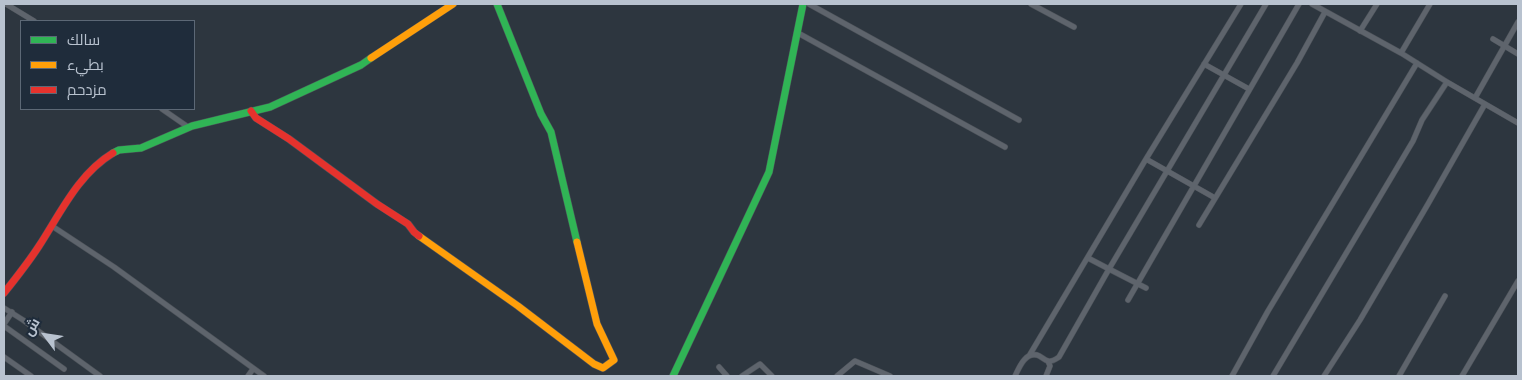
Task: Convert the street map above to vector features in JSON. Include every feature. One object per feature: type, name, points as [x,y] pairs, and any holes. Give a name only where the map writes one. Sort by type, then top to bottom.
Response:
[{"type":"street","points":[[6,4],[32,20]]},
{"type":"street","points":[[4,293],[84,178],[110,155],[119,150],[141,148],[188,127],[270,106],[310,89],[361,65],[453,4]]},
{"type":"street","points":[[251,110],[256,118],[290,139],[377,204],[408,224],[414,232],[430,244],[518,306],[594,364],[603,368],[614,360],[597,324],[551,132],[541,114],[497,4]]},
{"type":"street","points":[[673,376],[769,172],[803,4]]},
{"type":"street","points":[[808,4],[1019,120]]},
{"type":"street","points":[[1031,4],[1074,27]]},
{"type":"street","points":[[1015,376],[1021,364],[1029,356],[1241,4]]},
{"type":"street","points":[[1029,356],[1037,355],[1048,361],[1053,361],[1059,357],[1266,4]]},
{"type":"street","points":[[1128,300],[1299,4]]},
{"type":"street","points":[[1312,4],[1418,63],[1518,123]]},
{"type":"street","points":[[1360,31],[1377,4]]},
{"type":"street","points":[[1401,54],[1430,4]]},
{"type":"street","points":[[1199,225],[1325,12]]},
{"type":"street","points":[[1475,98],[1518,22]]},
{"type":"street","points":[[798,33],[1005,147]]},
{"type":"street","points":[[1493,39],[1518,54]]},
{"type":"street","points":[[1232,376],[1268,311],[1418,63]]},
{"type":"street","points":[[1204,64],[1249,90]]},
{"type":"street","points":[[1273,376],[1413,140],[1422,120],[1447,82]]},
{"type":"street","points":[[1324,376],[1389,270],[1485,104]]},
{"type":"street","points":[[163,110],[188,127]]},
{"type":"street","points":[[1146,159],[1215,198]]},
{"type":"street","points":[[52,226],[114,267],[264,376]]},
{"type":"street","points":[[1088,258],[1146,288]]},
{"type":"street","points":[[1462,376],[1518,281]]},
{"type":"street","points":[[1399,376],[1445,296]]},
{"type":"street","points":[[4,308],[100,376]]},
{"type":"street","points":[[12,312],[4,325],[64,369]]},
{"type":"street","points":[[4,357],[31,376]]},
{"type":"street","points":[[837,376],[855,361],[890,376]]},
{"type":"street","points":[[1046,376],[1050,366],[1048,361]]},
{"type":"street","points":[[742,376],[760,364],[772,376]]},
{"type":"street","points":[[719,367],[727,376]]},
{"type":"street","points":[[248,376],[253,369]]},
{"type":"traffic: fast","points":[[497,4],[541,114],[551,132],[577,242]]},
{"type":"traffic: fast","points":[[673,376],[769,172],[803,4]]},
{"type":"traffic: fast","points":[[113,153],[119,150],[141,148],[192,126],[270,107],[361,65],[371,58]]},
{"type":"traffic: slow","points":[[371,58],[453,4]]},
{"type":"traffic: slow","points":[[419,236],[518,306],[594,364],[603,368],[614,360],[597,324],[577,242]]},
{"type":"traffic: jam","points":[[251,111],[256,118],[289,139],[377,204],[408,224],[419,236]]},
{"type":"traffic: jam","points":[[4,293],[35,252],[80,183],[113,153]]}]
